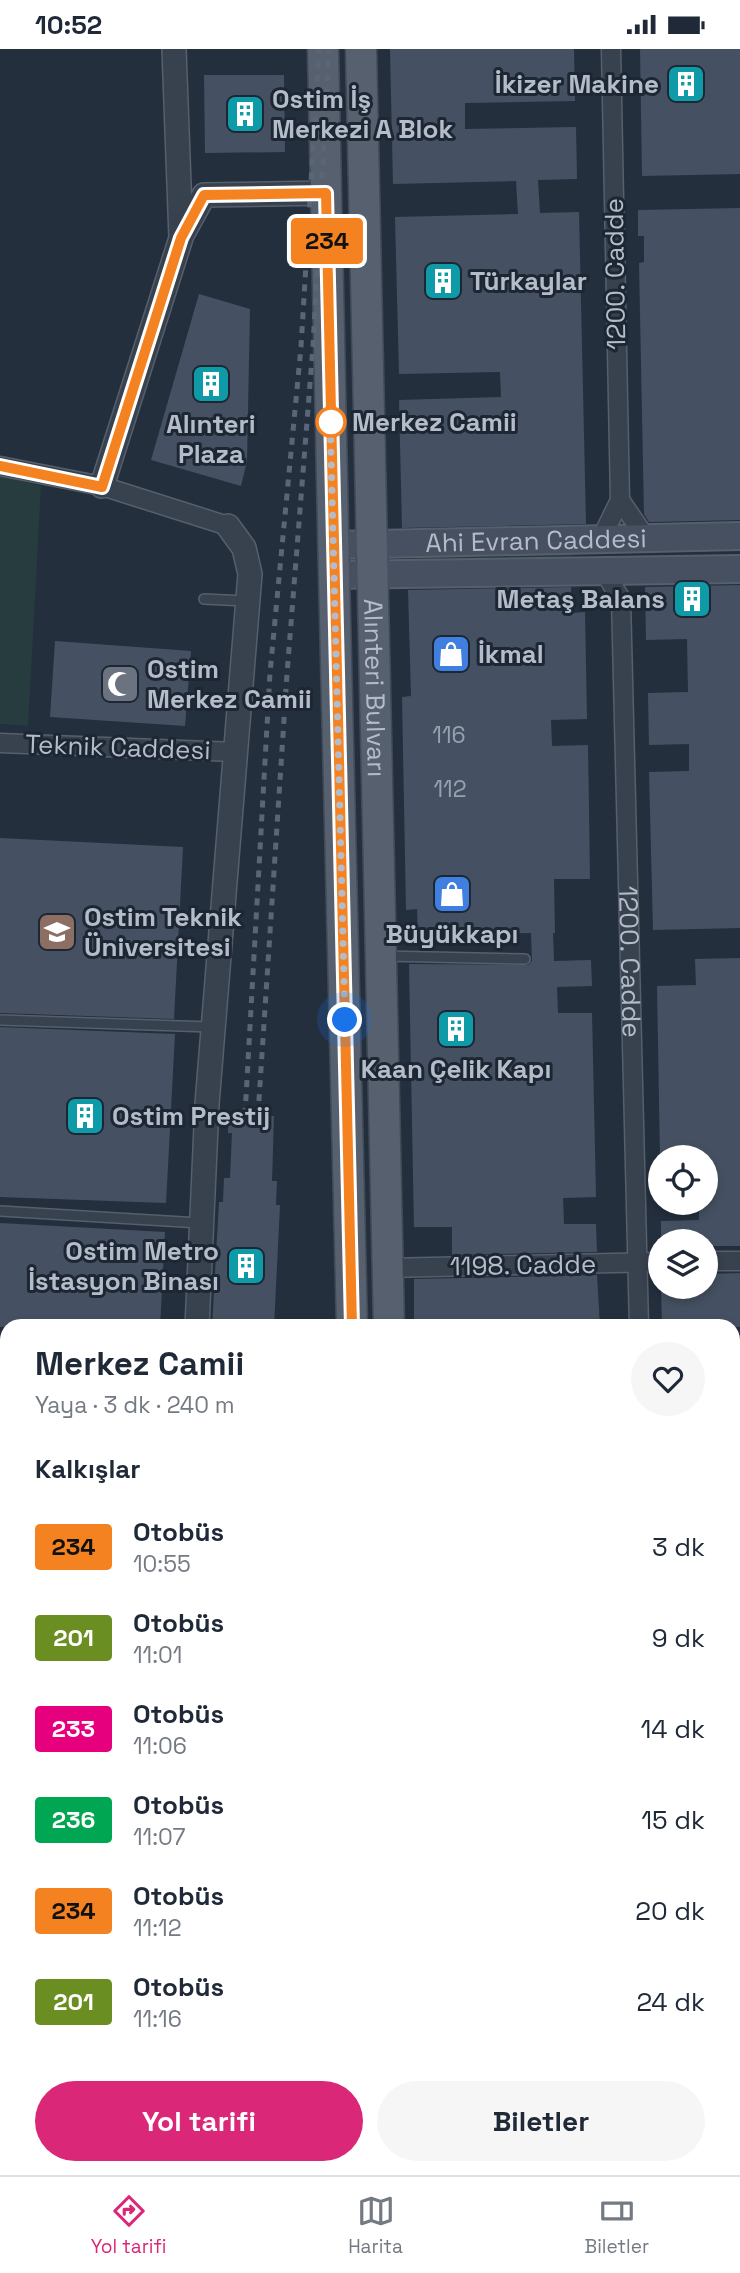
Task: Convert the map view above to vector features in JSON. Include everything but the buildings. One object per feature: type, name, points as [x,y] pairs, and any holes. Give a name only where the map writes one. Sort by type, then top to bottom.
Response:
[{"type":"main road","name":"Alınteri Bulvarı","points":[[323,49],[352,1319]]},
{"type":"main road","name":"Alınteri Bulvarı","points":[[361,49],[389,1319]]},
{"type":"main road","name":"Ahi Evran Caddesi","points":[[333,545],[740,536]]},
{"type":"main road","points":[[601,538],[603,570]]},
{"type":"main road","points":[[644,569],[646,538]]},
{"type":"main road","name":"Ahi Evran Caddesi","points":[[334,575],[740,569]]},
{"type":"street","points":[[174,49],[181,238]]},
{"type":"street","name":"1200. Cadde","points":[[601,538],[620,500],[611,49]]},
{"type":"street","points":[[102,487],[181,238],[204,195],[326,193]]},
{"type":"street","points":[[0,466],[102,487],[228,526],[244,548],[250,574],[207,1104],[197,1319]]},
{"type":"street","points":[[620,500],[646,538]]},
{"type":"street","points":[[603,570],[621,599],[644,569]]},
{"type":"street","name":"1200. Cadde","points":[[621,599],[639,1319]]},
{"type":"street","name":"Teknik Caddesi","points":[[0,743],[236,752]]},
{"type":"street","points":[[718,1261],[740,1261]]},
{"type":"street","name":"1198. Cadde","points":[[387,1268],[648,1263]]},
{"type":"lane","points":[[204,599],[248,601]]},
{"type":"lane","points":[[380,956],[525,959]]},
{"type":"lane","points":[[0,1020],[213,1027]]},
{"type":"lane","points":[[0,1211],[202,1223]]},
{"type":"green space","points":[[0,476],[41,486],[28,726],[0,724]]},
{"type":"green space","points":[[416,555],[572,555],[572,564],[416,564]]},
{"type":"railway","points":[[245,1115],[270,673],[301,347],[319,49]]},
{"type":"railway","points":[[258,1115],[287,674],[313,346],[329,50]]},
{"type":"bus line","name":"234","points":[[0,466],[102,487],[181,238],[204,195],[326,193],[352,1319]]},
{"type":"place","name":"İkizer Makine","points":[[686,84]]},
{"type":"place","name":"Ostim İş Merkezi A Blok","points":[[245,114]]},
{"type":"place","name":"Türkaylar","points":[[443,281]]},
{"type":"place","name":"Alınteri Plaza","points":[[211,384]]},
{"type":"place","name":"Merkez Camii","points":[[331,422]]},
{"type":"place","name":"Metaş Balans","points":[[692,599]]},
{"type":"place","name":"İkmal","points":[[451,654]]},
{"type":"place","name":"Ostim Merkez Camii","points":[[120,684]]},
{"type":"place","name":"Büyükkapı","points":[[452,894]]},
{"type":"place","name":"Ostim Teknik Üniversitesi","points":[[57,932]]},
{"type":"place","name":"Kaan Çelik Kapı","points":[[456,1029]]},
{"type":"place","name":"Ostim Prestij","points":[[85,1116]]},
{"type":"place","name":"Ostim Metro İstasyon Binası","points":[[246,1266]]},
{"type":"route","points":[[331,422],[330,412],[345,1020]]}]
